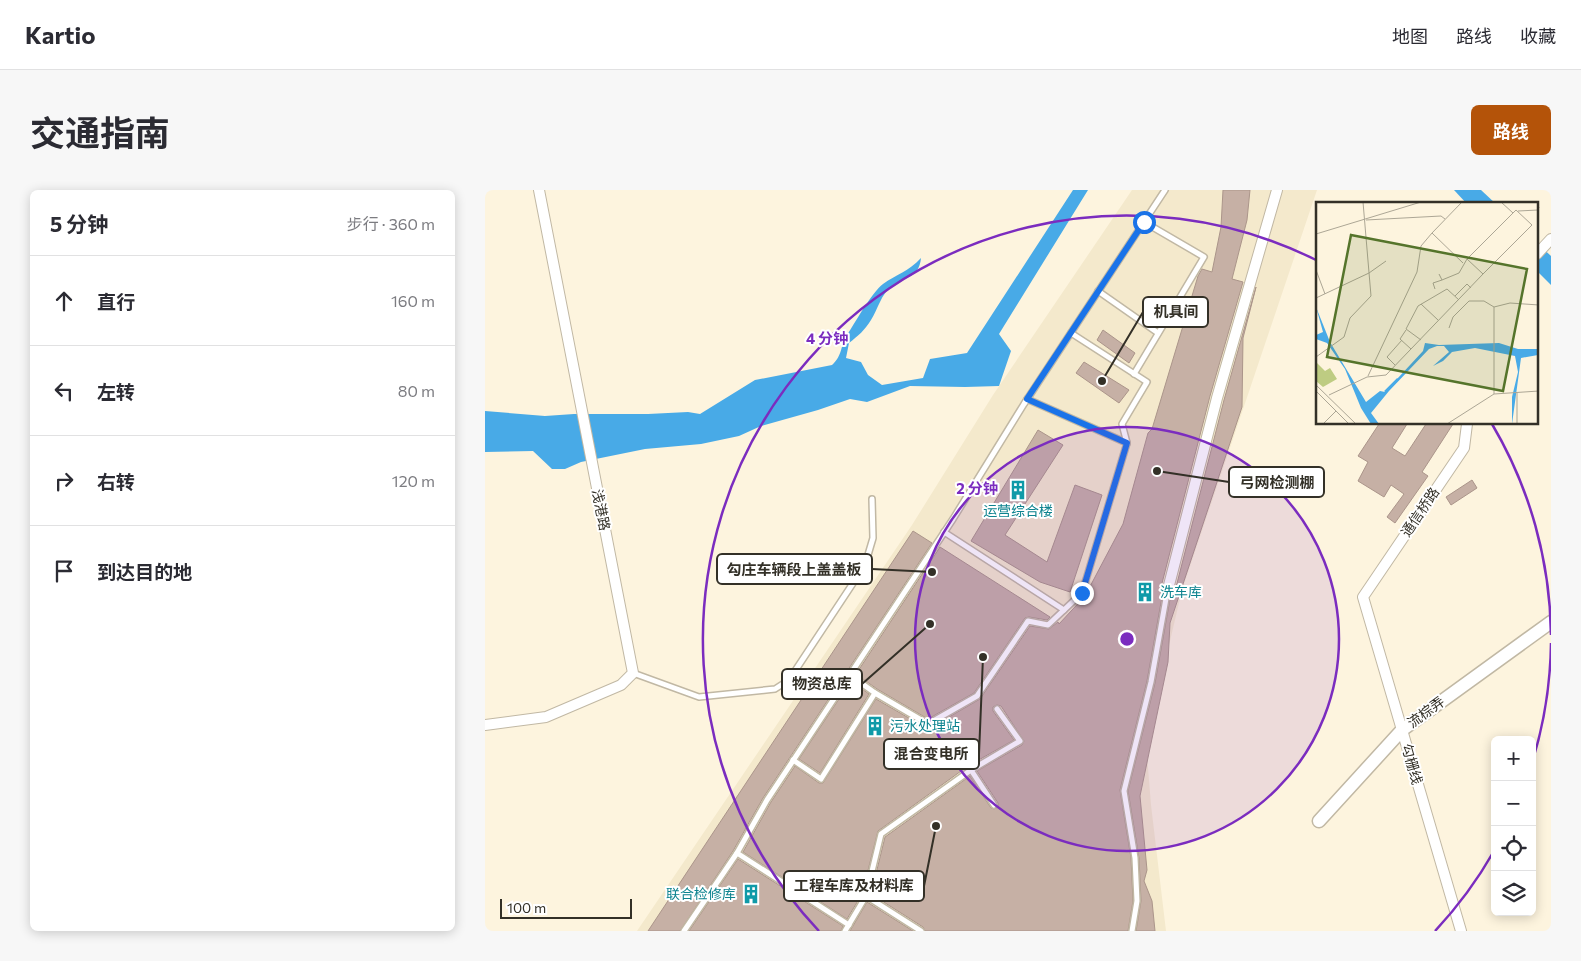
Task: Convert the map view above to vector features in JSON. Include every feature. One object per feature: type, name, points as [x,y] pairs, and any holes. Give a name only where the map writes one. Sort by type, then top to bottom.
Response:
[{"type":"street","name":"浅港路","points":[[539,190],[633,673]]},
{"type":"street","points":[[1167,593],[1217,398],[1277,190]]},
{"type":"street","points":[[1539,252],[1548,242]]},
{"type":"street","name":"通信桥路","points":[[1363,597],[1464,448],[1467,425]]},
{"type":"street","name":"勾栅线","points":[[1363,597],[1461,931]]},
{"type":"street","name":"流棕弄","points":[[1319,821],[1402,730],[1551,622]]},
{"type":"street","points":[[485,725],[546,717],[621,685],[633,673]]},
{"type":"lane","points":[[684,931],[737,853],[767,800],[944,532],[1027,399],[1165,190]]},
{"type":"lane","points":[[1134,374],[1204,257],[1144,222]]},
{"type":"lane","points":[[1098,291],[1159,333]]},
{"type":"lane","points":[[850,675],[875,693],[928,724],[977,696],[1028,621],[1048,625],[1082,593],[1127,443],[1122,424],[1147,382],[1071,333]]},
{"type":"lane","points":[[1027,399],[1127,443]]},
{"type":"lane","points":[[633,673],[699,697],[775,689],[789,680],[865,565],[873,538],[872,499]]},
{"type":"lane","points":[[944,532],[1064,610]]},
{"type":"lane","points":[[1132,931],[1137,901],[1135,858],[1124,791],[1151,682],[1167,593]]},
{"type":"lane","points":[[793,760],[821,779],[875,693]]},
{"type":"lane","points":[[845,931],[866,896],[881,834],[971,770],[1020,741],[997,709]]},
{"type":"lane","points":[[971,770],[994,805]]},
{"type":"lane","points":[[737,853],[849,925]]},
{"type":"lane","points":[[866,896],[921,931]]},
{"type":"shaded area","points":[[1132,190],[1317,190],[1182,590],[1146,743],[1151,805],[1166,931],[637,931],[912,525],[993,395]]},
{"type":"water","points":[[1073,190],[1088,190],[999,334],[1011,351],[999,386],[910,386],[867,402],[850,399],[761,426],[739,436],[701,444],[645,449],[581,462],[565,469],[552,469],[533,451],[485,452],[485,411],[545,416],[688,412],[700,414],[755,380],[832,365],[840,354],[847,335],[874,294],[883,284],[907,270],[921,258],[920,265],[914,273],[888,289],[885,293],[869,324],[849,343],[846,358],[861,362],[868,375],[882,385],[923,378],[930,359],[967,353]]},
{"type":"water","points":[[1454,190],[1481,190],[1494,202],[1465,202]]},
{"type":"water","points":[[1539,245],[1551,256],[1551,285],[1539,273]]},
{"type":"building","points":[[1223,190],[1250,190],[1247,220],[1232,279],[1243,282],[1210,396],[1160,591],[1162,597],[1147,681],[1120,790],[1131,858],[1133,901],[1128,931],[925,931],[923,927],[871,894],[885,837],[970,776],[991,808],[998,807],[998,803],[977,771],[1022,745],[1024,741],[1001,706],[997,705],[993,707],[993,711],[1014,740],[968,766],[878,831],[862,894],[847,919],[743,852],[771,802],[795,766],[819,783],[823,783],[876,699],[926,728],[930,728],[980,699],[1030,626],[1049,629],[1058,622],[1059,624],[1085,596],[1123,524],[1148,433],[1152,429],[1198,276],[1202,269],[1212,272],[1221,227]]},
{"type":"building","points":[[1256,287],[1243,338],[1242,407],[1170,623],[1168,662],[1140,796],[1147,870],[1144,881],[1152,901],[1155,931],[1136,931],[1141,901],[1139,858],[1128,791],[1155,683],[1170,599],[1174,595],[1224,400]]},
{"type":"building","points":[[1103,330],[1135,353],[1129,363],[1097,340]]},
{"type":"building","points":[[1084,362],[1129,390],[1119,403],[1076,373]]},
{"type":"building","points":[[1378,425],[1406,425],[1392,448],[1405,456],[1425,425],[1452,425],[1422,472],[1428,476],[1395,523],[1387,517],[1404,494],[1391,485],[1384,497],[1358,481],[1368,462],[1358,456]]},
{"type":"building","points":[[1038,430],[1063,445],[1005,535],[1047,562],[1075,485],[1102,495],[1070,592],[1040,582],[971,541]]},
{"type":"building","points":[[1472,480],[1477,488],[1451,505],[1446,497]]},
{"type":"building","points":[[913,531],[932,543],[763,798],[733,851],[680,931],[648,931]]},
{"type":"building","points":[[940,547],[1050,617],[1047,620],[1025,618],[974,693],[928,719],[877,689],[856,674]]},
{"type":"building","points":[[851,681],[869,694],[820,773],[799,759]]},
{"type":"building","name":"联合检修库","points":[[738,859],[843,926],[841,931],[689,931]]},
{"type":"building","points":[[867,902],[913,931],[850,931]]},
{"type":"place","name":"机具间","points":[[1102,381]]},
{"type":"place","name":"弓网检测棚","points":[[1157,471]]},
{"type":"place","name":"运营综合楼","points":[[1018,490]]},
{"type":"place","name":"勾庄车辆段上盖盖板","points":[[932,572]]},
{"type":"place","name":"洗车库","points":[[1145,592]]},
{"type":"place","name":"物资总库","points":[[930,624]]},
{"type":"place","name":"混合变电所","points":[[983,657]]},
{"type":"place","name":"污水处理站","points":[[875,726]]},
{"type":"place","name":"工程车库及材料库","points":[[936,826]]},
{"type":"place","name":"联合检修库","points":[[751,894]]},
{"type":"route","points":[[1082,593],[1127,443],[1027,399],[1144,222]]}]
